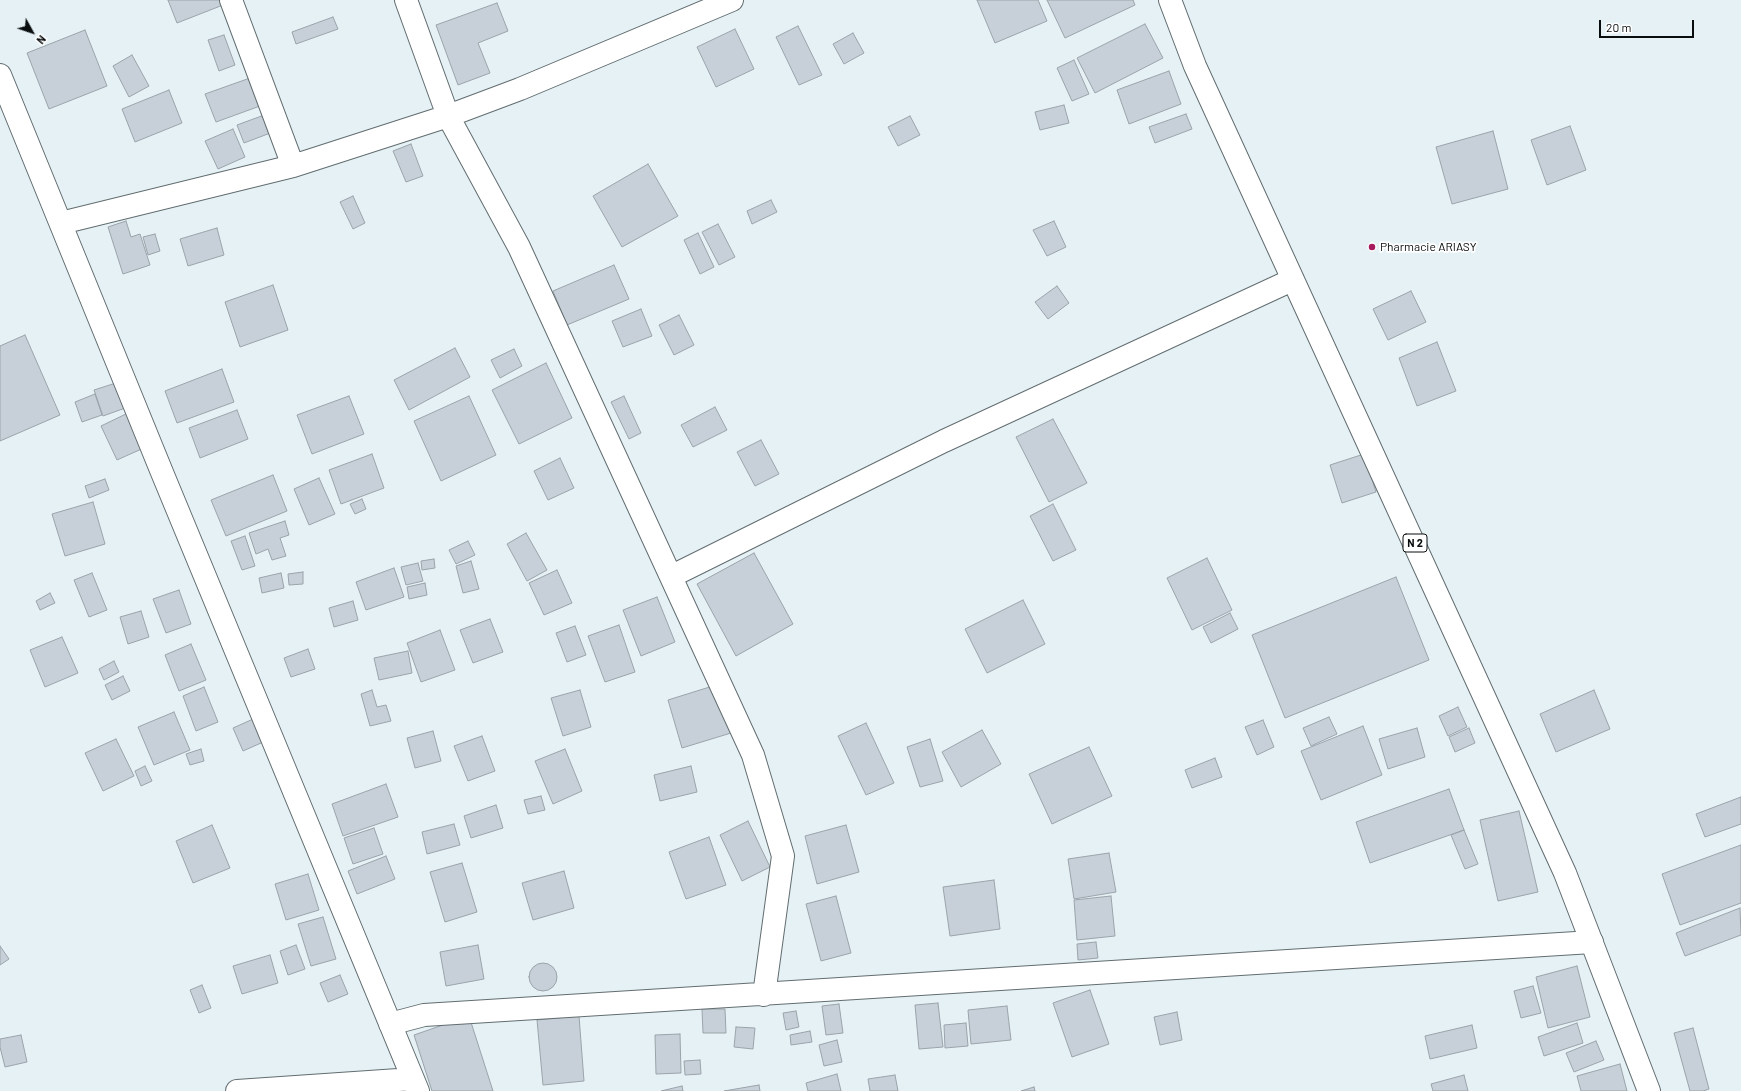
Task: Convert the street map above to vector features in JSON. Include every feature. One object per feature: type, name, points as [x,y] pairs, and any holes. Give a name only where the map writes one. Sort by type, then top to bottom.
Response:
[{"type":"street","points":[[231,0],[293,166]]},
{"type":"street","points":[[406,0],[448,116],[519,247],[672,576],[753,755],[783,856],[764,995]]},
{"type":"street","points":[[61,223],[293,166],[448,116],[520,89],[732,0]]},
{"type":"street","name":"N 2","points":[[1170,0],[1195,66],[1292,280],[1559,858],[1649,1091]]},
{"type":"street","points":[[0,75],[161,470],[416,1085],[237,1091]]},
{"type":"street","points":[[672,576],[944,441],[1292,280]]},
{"type":"street","points":[[390,1024],[424,1015],[764,995],[1031,976],[1173,969],[1592,942]]},
{"type":"building","points":[[168,0],[221,0],[223,5],[177,23]]},
{"type":"building","points":[[977,0],[1038,0],[1047,21],[995,43]]},
{"type":"building","points":[[1047,0],[1133,0],[1135,5],[1065,38]]},
{"type":"building","points":[[497,3],[508,31],[478,43],[490,73],[458,85],[436,25]]},
{"type":"building","points":[[333,17],[338,29],[296,44],[292,32]]},
{"type":"building","points":[[1145,24],[1163,58],[1095,93],[1077,58]]},
{"type":"building","points":[[798,26],[822,75],[799,85],[776,37]]},
{"type":"building","points":[[735,29],[754,69],[716,87],[697,47]]},
{"type":"building","points":[[85,30],[107,86],[49,109],[27,53]]},
{"type":"building","points":[[853,33],[864,53],[844,64],[833,44]]},
{"type":"building","points":[[224,35],[235,65],[219,71],[208,40]]},
{"type":"building","points":[[132,55],[149,86],[129,97],[113,66]]},
{"type":"building","points":[[1074,60],[1089,94],[1072,101],[1057,68]]},
{"type":"building","points":[[1169,71],[1181,104],[1129,124],[1117,90]]},
{"type":"building","points":[[250,78],[260,106],[216,122],[205,94]]},
{"type":"building","points":[[169,90],[182,123],[135,142],[122,109]]},
{"type":"building","points":[[1064,105],[1069,123],[1040,130],[1035,112]]},
{"type":"building","points":[[267,114],[273,132],[244,143],[237,125]]},
{"type":"building","points":[[1186,114],[1192,129],[1155,143],[1149,127]]},
{"type":"building","points":[[910,116],[920,135],[898,146],[888,127]]},
{"type":"building","points":[[1570,126],[1586,170],[1547,185],[1531,140]]},
{"type":"building","points":[[233,129],[245,157],[218,169],[205,141]]},
{"type":"building","points":[[1493,131],[1508,189],[1452,204],[1436,147]]},
{"type":"building","points":[[411,144],[423,176],[406,182],[393,151]]},
{"type":"building","points":[[648,164],[678,216],[622,247],[593,196]]},
{"type":"building","points":[[353,196],[365,223],[353,229],[340,202]]},
{"type":"building","points":[[771,200],[777,212],[752,224],[747,211]]},
{"type":"building","points":[[126,221],[131,237],[140,234],[150,265],[123,274],[108,227]]},
{"type":"building","points":[[1054,221],[1066,247],[1047,256],[1033,230]]},
{"type":"building","points":[[718,224],[735,257],[719,265],[702,232]]},
{"type":"building","points":[[217,228],[224,255],[188,266],[180,239]]},
{"type":"building","points":[[698,233],[714,267],[700,274],[684,240]]},
{"type":"building","points":[[155,234],[160,251],[148,255],[143,237]]},
{"type":"building","points":[[614,265],[629,299],[567,325],[553,291]]},
{"type":"building","points":[[273,285],[288,330],[240,347],[225,302]]},
{"type":"building","points":[[1057,286],[1069,303],[1048,319],[1035,302]]},
{"type":"building","points":[[1411,291],[1426,322],[1388,340],[1373,309]]},
{"type":"building","points":[[641,309],[652,336],[623,347],[612,321]]},
{"type":"building","points":[[679,315],[694,345],[674,355],[659,325]]},
{"type":"building","points":[[25,335],[60,415],[0,441],[0,346]]},
{"type":"building","points":[[1437,342],[1456,391],[1417,406],[1399,358]]},
{"type":"building","points":[[455,348],[470,377],[409,410],[394,380]]},
{"type":"building","points":[[514,349],[522,366],[500,378],[491,360]]},
{"type":"building","points":[[546,363],[572,418],[519,444],[492,390]]},
{"type":"building","points":[[222,369],[234,402],[177,423],[165,391]]},
{"type":"building","points":[[119,382],[128,407],[103,416],[94,390]]},
{"type":"building","points":[[95,394],[102,415],[82,422],[75,402]]},
{"type":"building","points":[[349,396],[364,434],[312,454],[297,415]]},
{"type":"building","points":[[469,396],[496,455],[441,481],[414,421]]},
{"type":"building","points":[[624,396],[641,433],[629,439],[611,402]]},
{"type":"building","points":[[715,407],[727,430],[693,447],[681,425]]},
{"type":"building","points":[[237,410],[248,439],[200,458],[189,428]]},
{"type":"building","points":[[130,412],[146,447],[117,460],[101,426]]},
{"type":"building","points":[[1053,419],[1087,483],[1049,502],[1016,437]]},
{"type":"building","points":[[761,440],[779,474],[755,486],[737,452]]},
{"type":"building","points":[[372,454],[384,488],[341,504],[329,470]]},
{"type":"building","points":[[1364,454],[1376,492],[1342,503],[1330,465]]},
{"type":"building","points":[[560,458],[574,488],[548,500],[534,471]]},
{"type":"building","points":[[273,475],[287,511],[226,536],[211,500]]},
{"type":"building","points":[[319,478],[335,514],[309,525],[294,489]]},
{"type":"building","points":[[105,479],[109,490],[89,498],[85,486]]},
{"type":"building","points":[[362,499],[366,509],[355,514],[350,504]]},
{"type":"building","points":[[93,502],[105,544],[65,556],[52,514]]},
{"type":"building","points":[[1053,504],[1076,550],[1053,561],[1030,516]]},
{"type":"building","points":[[285,521],[289,535],[280,538],[286,556],[272,560],[268,549],[256,554],[249,533]]},
{"type":"building","points":[[526,533],[547,570],[527,581],[507,544]]},
{"type":"building","points":[[245,536],[255,566],[242,570],[231,541]]},
{"type":"building","points":[[468,541],[475,555],[456,564],[449,550]]},
{"type":"building","points":[[754,553],[793,624],[736,656],[697,584]]},
{"type":"building","points":[[1207,558],[1232,610],[1192,630],[1167,578]]},
{"type":"building","points":[[434,559],[435,568],[422,570],[421,561]]},
{"type":"building","points":[[471,561],[479,589],[463,593],[456,566]]},
{"type":"building","points":[[418,563],[423,581],[406,585],[401,567]]},
{"type":"building","points":[[394,568],[404,597],[366,610],[356,582]]},
{"type":"building","points":[[557,570],[572,603],[544,615],[529,583]]},
{"type":"building","points":[[303,572],[303,584],[289,585],[288,574]]},
{"type":"building","points":[[92,573],[107,610],[89,617],[74,580]]},
{"type":"building","points":[[281,573],[284,588],[262,593],[259,578]]},
{"type":"building","points":[[1396,577],[1429,660],[1285,718],[1252,635]]},
{"type":"building","points":[[425,583],[427,595],[409,599],[407,587]]},
{"type":"building","points":[[179,590],[191,624],[166,633],[153,599]]},
{"type":"building","points":[[50,593],[55,603],[40,610],[36,601]]},
{"type":"building","points":[[657,597],[675,642],[641,656],[623,610]]},
{"type":"building","points":[[1023,600],[1045,644],[987,673],[965,629]]},
{"type":"building","points":[[353,601],[358,620],[334,627],[329,608]]},
{"type":"building","points":[[141,611],[149,637],[128,644],[120,617]]},
{"type":"building","points":[[1230,613],[1238,629],[1211,643],[1203,627]]},
{"type":"building","points":[[490,619],[503,652],[473,663],[460,630]]},
{"type":"building","points":[[619,625],[635,672],[605,682],[588,636]]},
{"type":"building","points":[[575,626],[586,655],[567,662],[556,633]]},
{"type":"building","points":[[440,630],[455,670],[421,682],[407,643]]},
{"type":"building","points":[[62,637],[78,673],[45,687],[30,650]]},
{"type":"building","points":[[191,644],[206,680],[179,691],[165,655]]},
{"type":"building","points":[[308,649],[315,669],[291,677],[284,658]]},
{"type":"building","points":[[408,651],[412,673],[379,680],[374,658]]},
{"type":"building","points":[[114,661],[119,672],[104,680],[99,669]]},
{"type":"building","points":[[123,676],[130,691],[112,700],[105,685]]},
{"type":"building","points":[[716,685],[731,733],[682,748],[668,700]]},
{"type":"building","points":[[204,687],[218,722],[196,731],[183,696]]},
{"type":"building","points":[[372,690],[377,707],[386,705],[391,721],[370,726],[361,694]]},
{"type":"building","points":[[580,690],[591,727],[563,736],[551,698]]},
{"type":"building","points":[[1594,690],[1610,729],[1556,752],[1540,714]]},
{"type":"building","points":[[1458,707],[1467,727],[1448,736],[1439,716]]},
{"type":"building","points":[[174,712],[190,750],[154,765],[138,727]]},
{"type":"building","points":[[260,716],[270,739],[243,751],[233,728]]},
{"type":"building","points":[[1329,717],[1337,734],[1311,746],[1303,728]]},
{"type":"building","points":[[1263,720],[1274,747],[1257,755],[1245,727]]},
{"type":"building","points":[[866,723],[894,783],[866,795],[838,736]]},
{"type":"building","points":[[1363,726],[1382,775],[1321,800],[1301,751]]},
{"type":"building","points":[[1417,728],[1425,757],[1388,769],[1379,739]]},
{"type":"building","points":[[1469,728],[1475,743],[1455,752],[1449,737]]},
{"type":"building","points":[[982,730],[1001,764],[961,787],[942,752]]},
{"type":"building","points":[[433,731],[441,761],[415,768],[407,738]]},
{"type":"building","points":[[482,736],[495,771],[468,781],[454,746]]},
{"type":"building","points":[[116,739],[134,776],[103,791],[85,753]]},
{"type":"building","points":[[930,739],[943,781],[920,787],[907,747]]},
{"type":"building","points":[[1089,747],[1112,796],[1052,824],[1029,774]]},
{"type":"building","points":[[201,749],[204,761],[190,765],[186,754]]},
{"type":"building","points":[[565,749],[582,791],[553,804],[535,761]]},
{"type":"building","points":[[1215,758],[1222,777],[1192,788],[1185,770]]},
{"type":"building","points":[[145,766],[152,781],[141,786],[135,771]]},
{"type":"building","points":[[691,766],[697,792],[660,801],[654,775]]},
{"type":"building","points":[[386,784],[398,817],[343,836],[332,804]]},
{"type":"building","points":[[1449,789],[1464,830],[1370,863],[1356,822]]},
{"type":"building","points":[[541,796],[545,810],[528,814],[524,800]]},
{"type":"building","points":[[1741,797],[1741,824],[1705,837],[1696,814]]},
{"type":"building","points":[[496,805],[503,828],[471,838],[464,816]]},
{"type":"building","points":[[1519,811],[1538,892],[1498,901],[1480,820]]},
{"type":"building","points":[[748,821],[770,867],[742,881],[720,835]]},
{"type":"building","points":[[454,824],[460,845],[427,854],[422,832]]},
{"type":"building","points":[[212,825],[230,868],[193,883],[176,841]]},
{"type":"building","points":[[846,825],[859,872],[817,884],[805,836]]},
{"type":"building","points":[[374,828],[383,854],[353,864],[344,838]]},
{"type":"building","points":[[1464,830],[1478,864],[1465,869],[1451,835]]},
{"type":"building","points":[[709,837],[726,885],[686,899],[669,852]]},
{"type":"building","points":[[1741,845],[1741,903],[1680,925],[1662,874]]},
{"type":"building","points":[[1109,853],[1116,892],[1074,899],[1068,859]]},
{"type":"building","points":[[386,856],[395,879],[357,894],[348,871]]},
{"type":"building","points":[[462,863],[477,912],[445,922],[430,872]]},
{"type":"building","points":[[564,871],[574,908],[533,920],[522,883]]},
{"type":"building","points":[[308,874],[319,910],[286,920],[275,884]]},
{"type":"building","points":[[994,880],[1000,929],[950,936],[943,887]]},
{"type":"building","points":[[836,896],[851,953],[821,961],[806,904]]},
{"type":"building","points":[[1111,896],[1115,936],[1077,940],[1074,900]]},
{"type":"building","points":[[1740,908],[1741,935],[1685,956],[1676,933]]},
{"type":"building","points":[[323,917],[336,959],[311,966],[298,924]]},
{"type":"building","points":[[1096,942],[1098,958],[1078,960],[1077,944]]},
{"type":"building","points":[[296,945],[305,969],[288,975],[280,951]]},
{"type":"building","points":[[478,945],[484,979],[446,986],[440,952]]},
{"type":"building","points":[[0,946],[9,959],[0,965]]},
{"type":"building","points":[[270,955],[278,983],[242,994],[233,966]]},
{"type":"building","points":[[543,963],[553,967],[557,977],[553,987],[543,991],[533,987],[529,977],[533,967]]},
{"type":"building","points":[[1577,966],[1590,1017],[1548,1028],[1536,977]]},
{"type":"building","points":[[340,975],[348,994],[328,1002],[320,983]]},
{"type":"building","points":[[202,985],[211,1008],[199,1013],[190,990]]},
{"type":"building","points":[[1533,986],[1541,1013],[1521,1018],[1514,991]]},
{"type":"building","points":[[1090,990],[1109,1044],[1072,1057],[1053,1003]]},
{"type":"building","points":[[938,1003],[943,1047],[919,1049],[915,1005]]},
{"type":"building","points":[[839,1004],[843,1033],[826,1035],[822,1006]]},
{"type":"building","points":[[1007,1006],[1011,1040],[971,1044],[968,1010]]},
{"type":"building","points":[[702,1009],[725,1009],[726,1033],[703,1033]]},
{"type":"building","points":[[796,1011],[799,1027],[786,1030],[783,1013]]},
{"type":"building","points":[[1177,1012],[1182,1040],[1160,1045],[1154,1017]]},
{"type":"building","points":[[469,1016],[493,1091],[432,1091],[414,1035]]},
{"type":"building","points":[[579,1016],[584,1081],[543,1085],[537,1020]]},
{"type":"building","points":[[966,1023],[968,1046],[945,1048],[944,1025]]},
{"type":"building","points":[[1577,1023],[1583,1043],[1544,1056],[1538,1037]]},
{"type":"building","points":[[1472,1025],[1477,1048],[1430,1059],[1425,1036]]},
{"type":"building","points":[[736,1027],[755,1028],[753,1049],[734,1047]]},
{"type":"building","points":[[1693,1028],[1709,1089],[1703,1091],[1690,1091],[1674,1033]]},
{"type":"building","points":[[810,1031],[812,1042],[791,1045],[790,1035]]},
{"type":"building","points":[[680,1034],[681,1073],[656,1074],[655,1035]]},
{"type":"building","points":[[21,1035],[27,1062],[5,1067],[0,1047],[0,1039]]},
{"type":"building","points":[[837,1040],[842,1062],[824,1066],[819,1045]]},
{"type":"building","points":[[1596,1041],[1604,1060],[1574,1072],[1566,1053]]},
{"type":"building","points":[[700,1060],[701,1074],[685,1075],[684,1061]]},
{"type":"building","points":[[1620,1064],[1627,1091],[1581,1091],[1577,1076]]},
{"type":"building","points":[[837,1074],[841,1091],[808,1091],[806,1083]]},
{"type":"building","points":[[895,1075],[898,1091],[870,1091],[868,1079]]},
{"type":"building","points":[[1464,1075],[1468,1091],[1433,1091],[1431,1084]]},
{"type":"building","points":[[759,1085],[760,1091],[724,1091]]},
{"type":"building","points":[[682,1086],[683,1091],[661,1091]]},
{"type":"building","points":[[1034,1087],[1035,1091],[1021,1091]]},
{"type":"place","name":"Pharmacie ARIASY","points":[[1372,247]]}]
